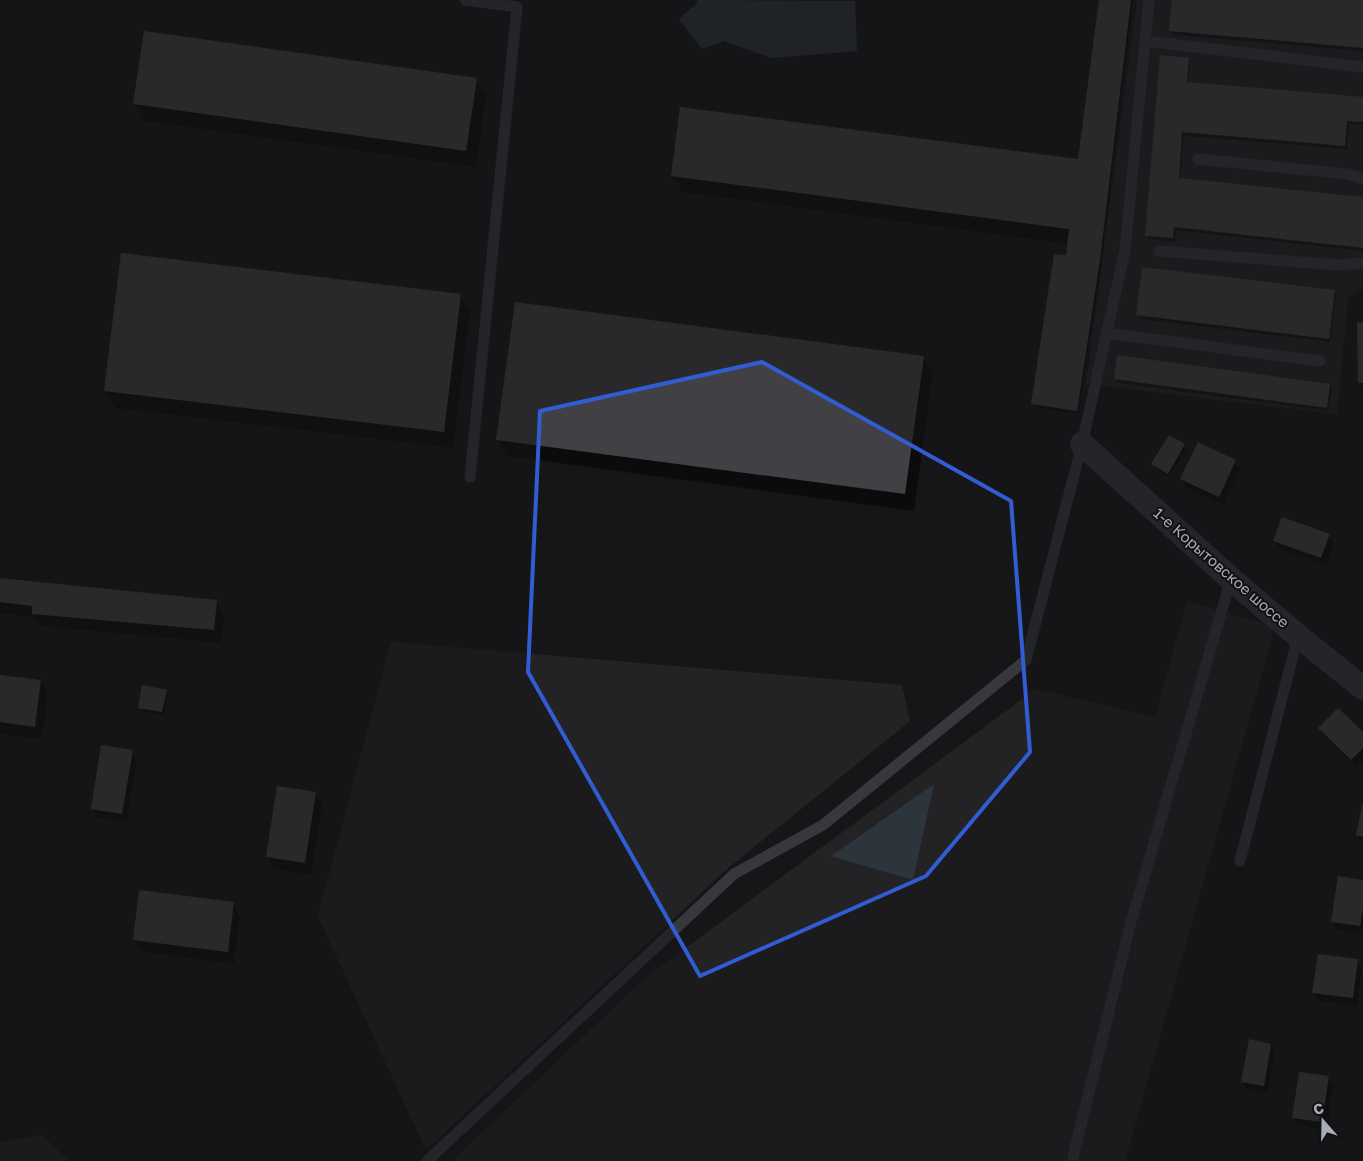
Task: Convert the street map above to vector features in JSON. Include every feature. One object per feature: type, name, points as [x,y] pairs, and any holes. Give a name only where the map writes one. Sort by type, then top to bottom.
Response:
[{"type":"street","name":"1-е Корытовское шоссе","points":[[1082,444],[1231,579],[1363,688]]},
{"type":"lane","points":[[465,0],[517,7],[470,476]]},
{"type":"lane","points":[[427,1161],[734,874],[823,825],[1026,660],[1082,444],[1126,250],[1149,0]]},
{"type":"lane","points":[[1145,41],[1363,67]]},
{"type":"lane","points":[[1198,159],[1348,174],[1363,179]]},
{"type":"lane","points":[[1159,251],[1338,265],[1363,263]]},
{"type":"lane","points":[[1106,333],[1320,362]]},
{"type":"lane","points":[[1072,1161],[1131,922],[1231,579]]},
{"type":"lane","points":[[1240,861],[1298,636]]},
{"type":"highlighted area","points":[[762,362],[1011,501],[1030,752],[926,876],[700,976],[528,672],[540,411]]},
{"type":"shaded area","points":[[697,0],[855,1],[857,51],[771,58],[724,41],[702,49],[679,19],[697,3]]},
{"type":"shaded area","points":[[1137,0],[1363,0],[1363,289],[1348,298],[1337,414],[1086,384]]},
{"type":"shaded area","points":[[1187,601],[1275,627],[1125,1161],[452,1161],[645,978],[1036,689],[1155,718]]},
{"type":"shaded area","points":[[391,642],[902,685],[910,721],[727,869],[426,1150],[318,916]]},
{"type":"shaded area","points":[[934,784],[913,880],[831,856]]},
{"type":"shaded area","points":[[42,1135],[69,1161],[0,1161],[0,1142]]},
{"type":"building","points":[[1099,0],[1131,0],[1100,260],[1077,411],[1031,404],[1054,254],[1066,255],[1069,229],[671,176],[680,107],[1078,159]]},
{"type":"building","points":[[1172,0],[1363,0],[1363,48],[1169,31]]},
{"type":"building","points":[[144,31],[477,78],[466,151],[133,104]]},
{"type":"building","points":[[1160,55],[1189,58],[1187,82],[1363,97],[1363,122],[1347,121],[1345,146],[1182,132],[1179,178],[1363,197],[1363,248],[1174,227],[1173,238],[1145,236]]},
{"type":"building","points":[[121,253],[461,294],[444,432],[104,391]]},
{"type":"building","points":[[1142,267],[1335,290],[1329,339],[1136,315]]},
{"type":"building","points":[[515,302],[924,356],[905,494],[496,440]]},
{"type":"building","points":[[1357,322],[1363,322],[1363,383],[1358,383]]},
{"type":"building","points":[[1117,355],[1330,384],[1327,408],[1114,379]]},
{"type":"building","points":[[1169,435],[1185,444],[1168,474],[1151,464]]},
{"type":"building","points":[[1198,442],[1236,460],[1219,497],[1180,479]]},
{"type":"building","points":[[1282,517],[1330,534],[1321,558],[1273,541]]},
{"type":"building","points":[[0,578],[217,600],[214,630],[32,614],[32,606],[0,602]]},
{"type":"building","points":[[0,675],[41,680],[35,727],[0,722]]},
{"type":"building","points":[[142,685],[167,690],[162,712],[138,708]]},
{"type":"building","points":[[1338,708],[1363,732],[1363,748],[1351,760],[1318,728]]},
{"type":"building","points":[[101,745],[133,750],[122,814],[91,809]]},
{"type":"building","points":[[277,786],[316,792],[305,863],[266,857]]},
{"type":"building","points":[[1363,805],[1363,837],[1356,835]]},
{"type":"building","points":[[1338,876],[1363,880],[1363,908],[1360,926],[1331,922]]},
{"type":"building","points":[[139,890],[234,902],[228,952],[133,940]]},
{"type":"building","points":[[1318,954],[1358,959],[1353,998],[1312,993]]},
{"type":"building","points":[[1249,1039],[1271,1044],[1264,1086],[1241,1082]]},
{"type":"building","points":[[1299,1072],[1329,1076],[1322,1122],[1292,1118]]}]
